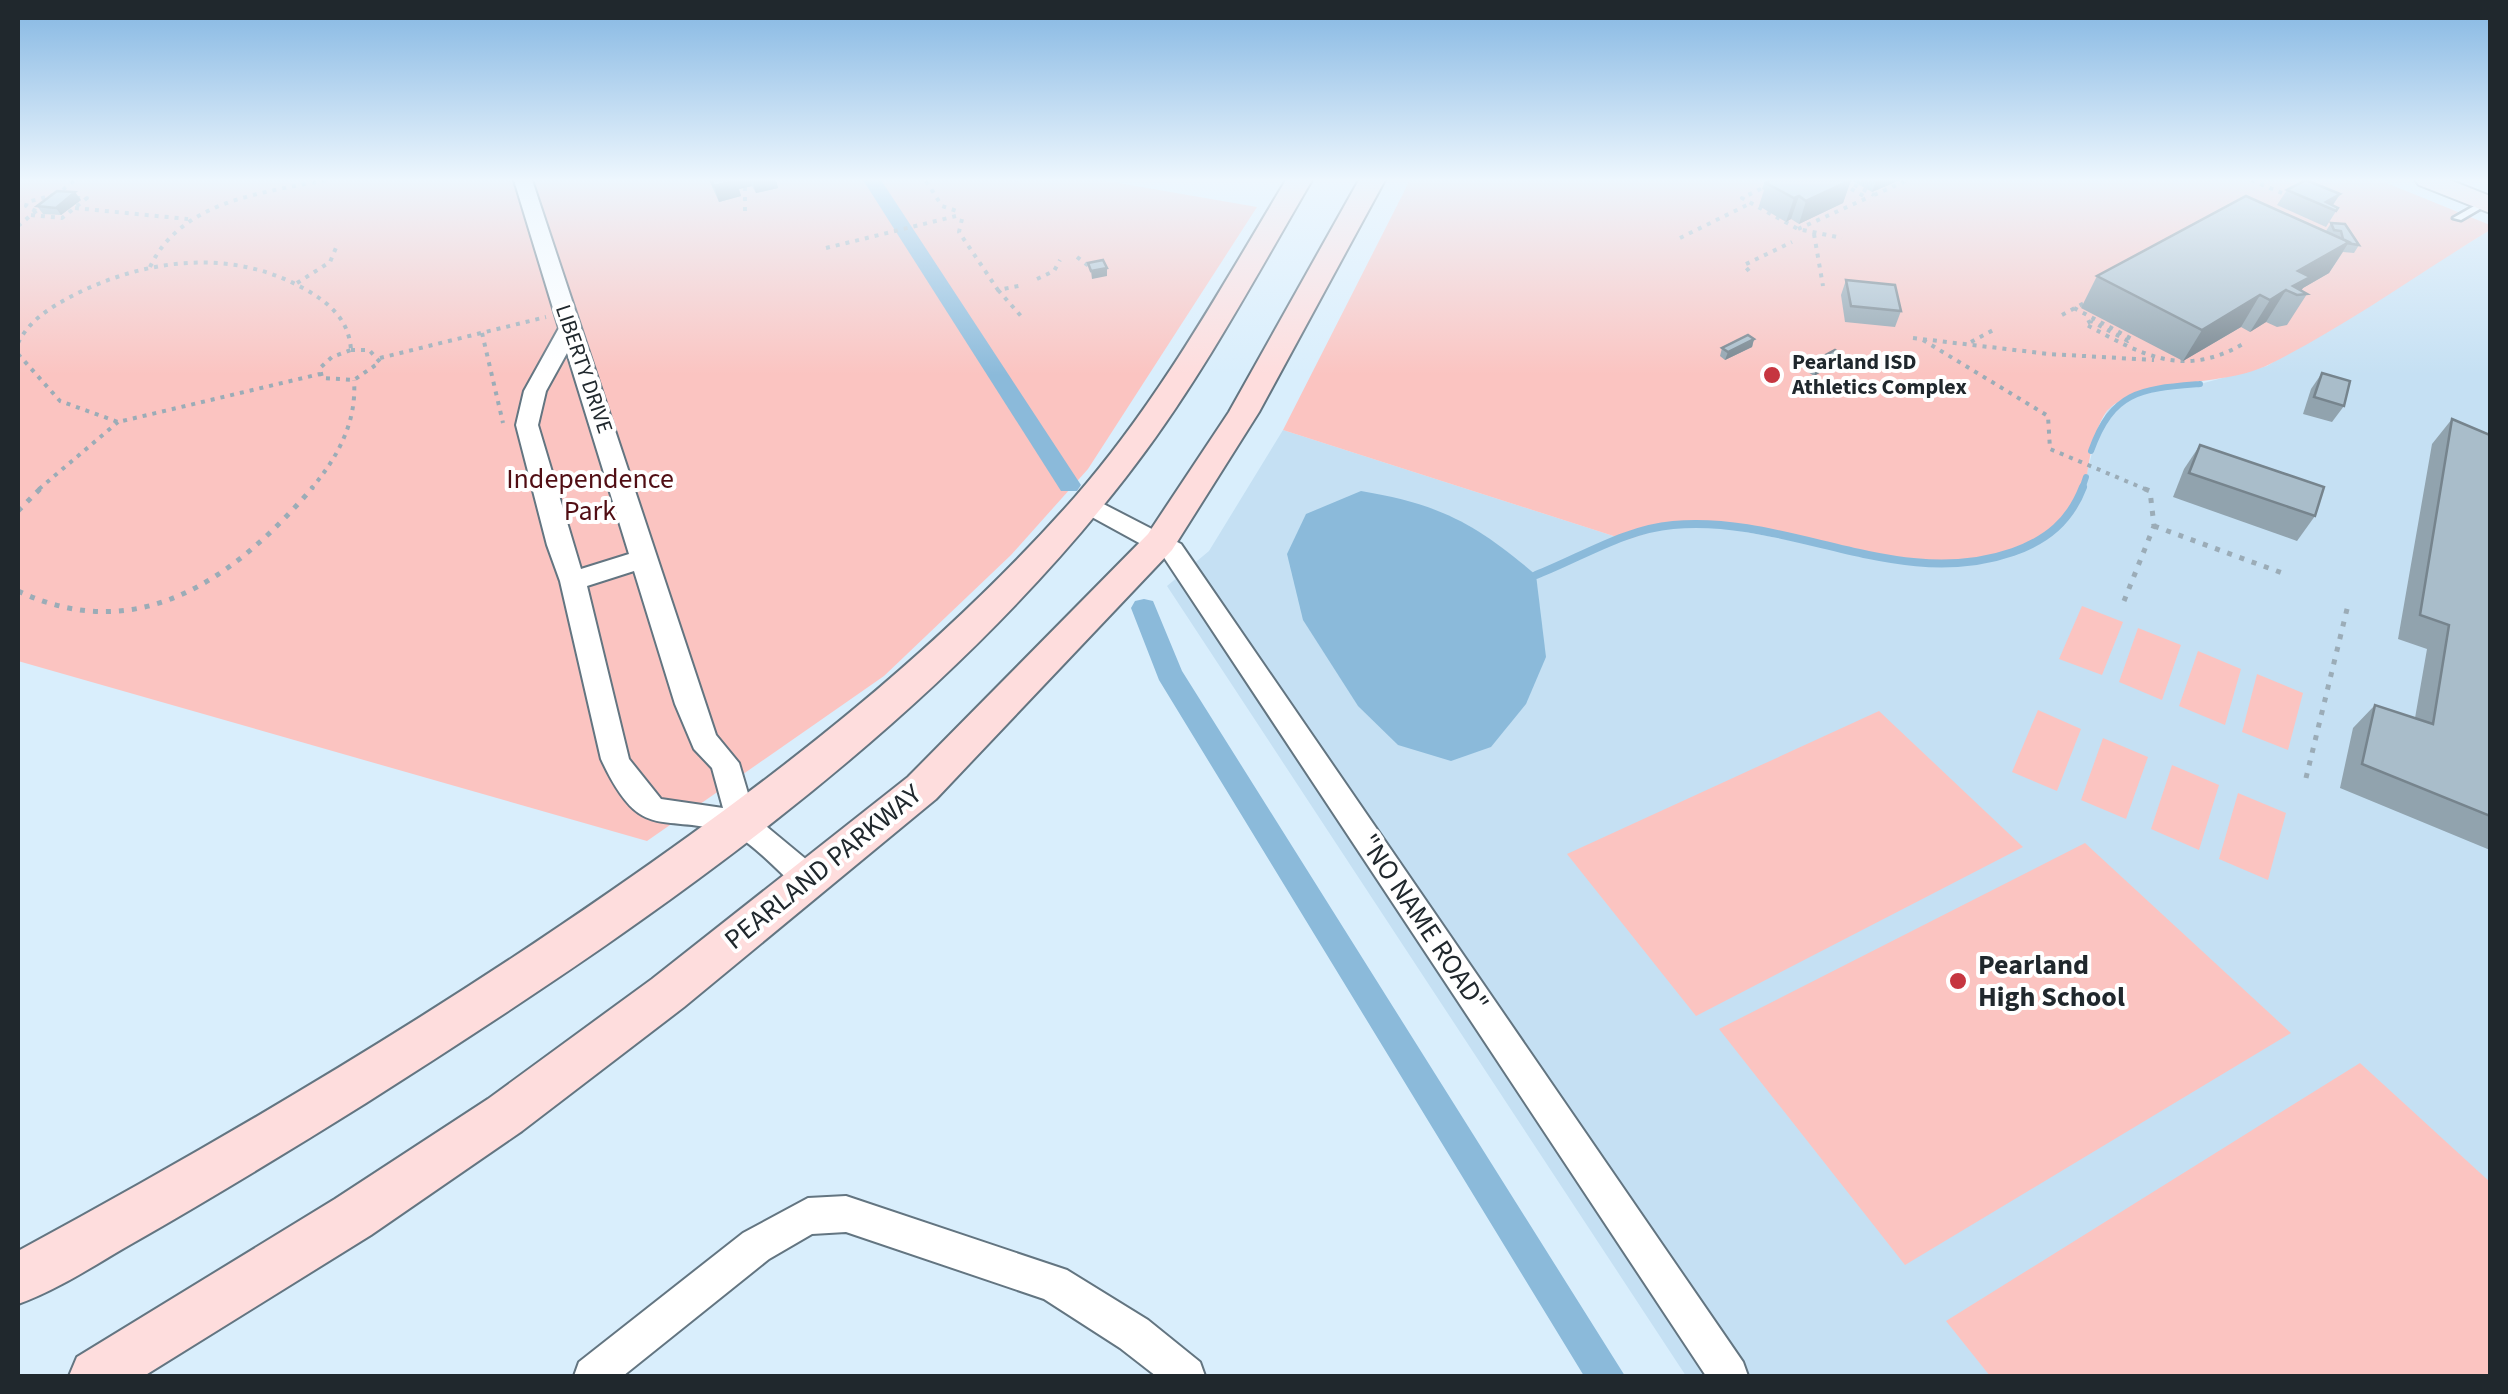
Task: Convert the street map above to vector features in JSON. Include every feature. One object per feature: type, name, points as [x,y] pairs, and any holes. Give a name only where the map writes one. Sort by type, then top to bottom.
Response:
[{"type":"main road","points":[[18,1280],[141,1213],[458,1021],[742,823],[887,707],[939,660],[1088,504],[1151,421],[1259,245]]},
{"type":"main road","name":"PEARLAND PARKWAY","points":[[96,1376],[354,1217],[504,1116],[668,992],[922,788],[1160,542],[1244,412],[1336,245]]},
{"type":"street","name":"LIBERTY DRIVE","points":[[539,245],[559,322],[645,558],[689,704],[704,741],[725,763],[742,823]]},
{"type":"street","points":[[559,322],[535,391],[528,425],[560,545],[574,581],[611,742],[624,778],[653,810],[742,823],[808,879]]},
{"type":"street","name":"\"NO NAME ROAD\"","points":[[1088,504],[1172,550],[1729,1376]]},
{"type":"street","points":[[574,581],[645,558]]},
{"type":"street","points":[[592,1376],[756,1246],[808,1216],[846,1214],[1054,1283],[1134,1334],[1186,1376]]},
{"type":"path","points":[[150,267],[159,245]]},
{"type":"path","points":[[297,282],[330,262],[337,245]]},
{"type":"path","points":[[826,248],[839,245]]},
{"type":"path","points":[[968,245],[998,290],[1022,316]]},
{"type":"path","points":[[1749,271],[1744,265],[1786,245]]},
{"type":"path","points":[[1816,245],[1823,286]]},
{"type":"path","points":[[1076,257],[1094,274]]},
{"type":"path","points":[[1037,279],[1054,271],[1060,260]]},
{"type":"path","points":[[18,343],[28,327],[78,291],[150,267],[221,262],[252,266],[297,282],[340,317],[350,331],[351,350]]},
{"type":"path","points":[[998,290],[1023,285]]},
{"type":"path","points":[[2062,315],[2099,294]]},
{"type":"path","points":[[2074,308],[2132,338],[2126,342]]},
{"type":"path","points":[[2126,342],[2086,324],[2091,321],[2126,342],[2154,360]]},
{"type":"path","points":[[320,374],[327,381],[354,380],[371,372],[380,358],[482,333],[559,322]]},
{"type":"path","points":[[1969,344],[1996,328]]},
{"type":"path","points":[[482,333],[505,431]]},
{"type":"path","points":[[1914,338],[2049,354],[2196,363],[2225,355],[2244,344]]},
{"type":"path","points":[[1922,340],[2048,416],[2050,449],[2150,491],[2154,526],[2124,601]]},
{"type":"path","points":[[320,374],[325,362],[351,350],[370,350],[380,358]]},
{"type":"path","points":[[18,354],[60,401],[118,422]]},
{"type":"path","points":[[18,511],[61,467],[118,422],[320,374]]},
{"type":"path","points":[[18,591],[55,608],[101,615],[139,609],[179,594],[230,566],[277,528],[323,474],[347,433],[355,407],[354,380]]},
{"type":"path","points":[[2154,526],[2286,574]]},
{"type":"path","points":[[2306,778],[2348,605]]},
{"type":"shaded area","name":"Pearland High School","points":[[2465,245],[2490,245],[2490,1376],[1686,1376],[1167,586],[1209,551],[1283,430],[1626,540],[1671,525],[1725,528],[1915,564],[1952,567],[1986,563],[2043,539],[2086,477],[2098,428],[2109,408],[2137,393],[2200,384],[2267,366]]},
{"type":"green space","name":"Independence Park","points":[[18,245],[1232,245],[1088,469],[1011,555],[884,676],[647,841],[18,661]]},
{"type":"green space","name":"Pearland ISD Athletics Complex","points":[[1377,245],[2466,245],[2354,317],[2270,364],[2231,376],[2146,391],[2111,407],[2097,432],[2081,500],[2068,521],[2039,543],[2022,550],[1952,567],[1725,528],[1671,525],[1626,540],[1283,430]]},
{"type":"green space","points":[[2082,606],[2123,622],[2102,675],[2059,659]]},
{"type":"green space","points":[[2138,628],[2181,645],[2162,700],[2119,682]]},
{"type":"green space","points":[[2198,651],[2241,669],[2225,725],[2179,706]]},
{"type":"green space","points":[[2257,674],[2303,693],[2288,750],[2242,732]]},
{"type":"green space","points":[[2038,710],[2081,729],[2057,791],[2012,772]]},
{"type":"green space","points":[[1879,711],[2023,847],[1696,1016],[1567,854]]},
{"type":"green space","points":[[2103,738],[2148,757],[2126,819],[2081,800]]},
{"type":"green space","points":[[2172,765],[2219,785],[2199,850],[2151,829]]},
{"type":"green space","points":[[2238,793],[2286,813],[2268,880],[2219,859]]},
{"type":"green space","points":[[2085,843],[2291,1033],[1905,1265],[1719,1029]]},
{"type":"green space","points":[[2360,1063],[2490,1182],[2488,1376],[1990,1376],[1946,1321]]},
{"type":"water","points":[[1361,491],[1413,502],[1456,519],[1536,575],[1546,657],[1526,704],[1491,747],[1451,761],[1398,745],[1358,706],[1303,620],[1287,554],[1306,514]]},
{"type":"building","points":[[2155,245],[2344,245],[2298,271],[2310,277],[2293,286],[2307,294],[2286,290],[2270,300],[2260,295],[2202,330],[2097,276]]},
{"type":"building","points":[[1103,260],[1107,268],[1091,271],[1088,263]]},
{"type":"building","points":[[1846,280],[1895,285],[1901,311],[1851,306]]},
{"type":"building","points":[[1748,335],[1754,339],[1728,352],[1722,348]]},
{"type":"building","points":[[1835,350],[1841,354],[1817,368],[1811,363]]},
{"type":"building","points":[[2322,373],[2350,381],[2344,406],[2314,397]]},
{"type":"building","points":[[2452,419],[2490,435],[2490,816],[2362,764],[2375,705],[2433,724],[2449,625],[2420,615]]},
{"type":"building","points":[[2200,445],[2324,487],[2315,516],[2189,473]]},
{"type":"waterway","points":[[914,245],[1069,485]]},
{"type":"waterway","points":[[2091,451],[2109,416],[2132,396],[2200,384]]},
{"type":"waterway","points":[[2082,489],[2086,477]]},
{"type":"waterway","points":[[1536,575],[1620,538],[1673,525],[1759,530],[1885,558],[1970,562],[2013,552],[2047,535],[2071,510],[2082,489]]},
{"type":"waterway","points":[[1144,608],[1169,673],[1606,1376]]},
{"type":"place","name":"Pearland ISD Athletics Complex","points":[[1772,375]]},
{"type":"place","name":"Pearland High School","points":[[1958,981]]}]
